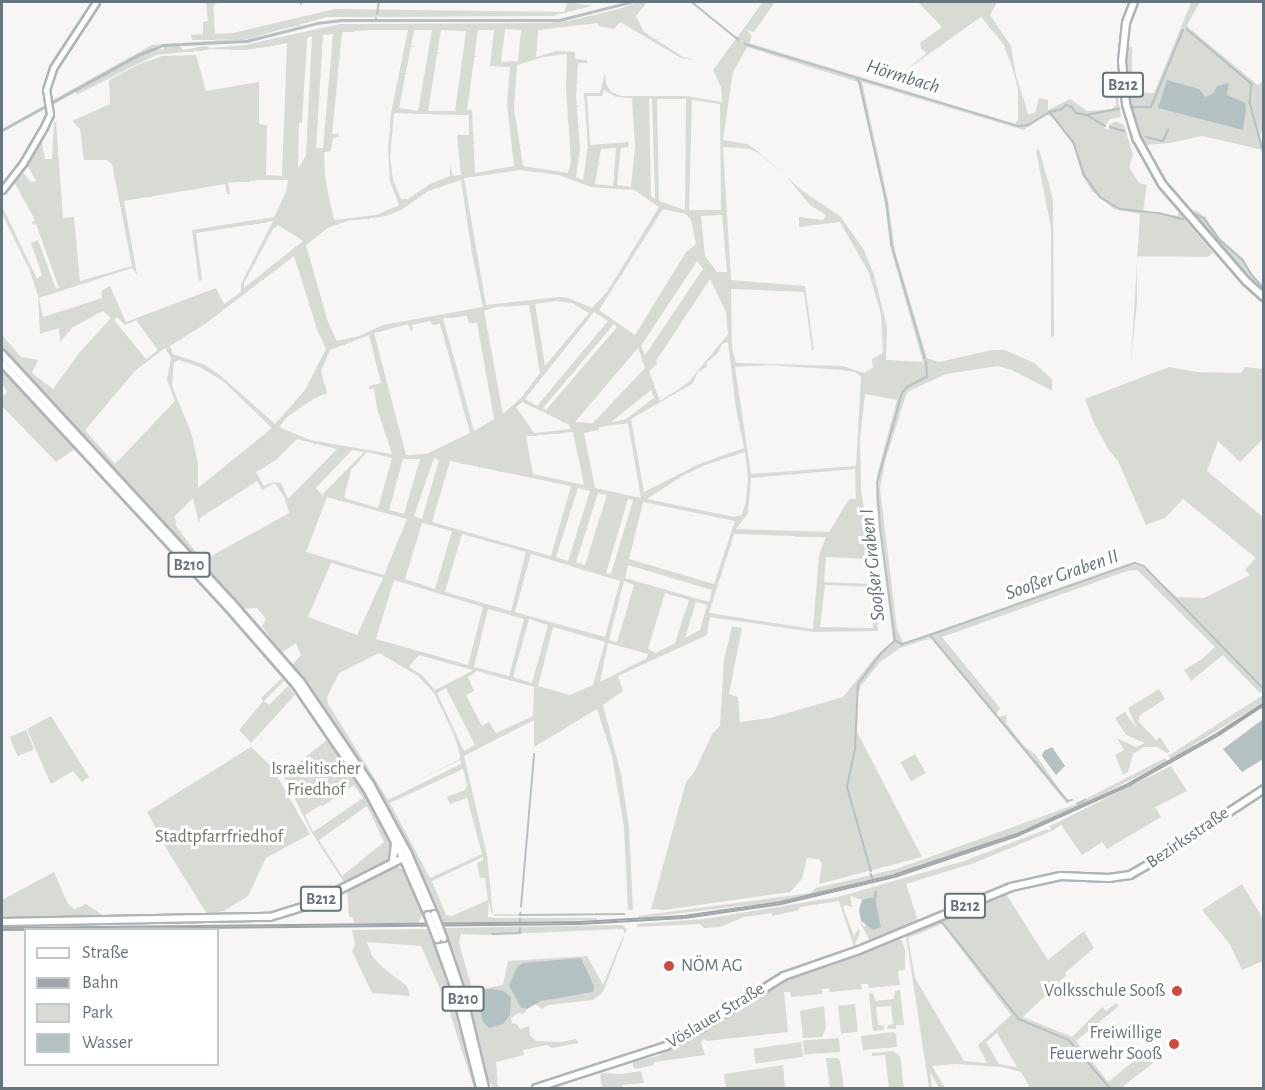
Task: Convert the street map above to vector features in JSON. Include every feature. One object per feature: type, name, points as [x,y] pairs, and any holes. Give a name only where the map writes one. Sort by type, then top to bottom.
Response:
[{"type":"main road","name":"B212","points":[[1134,2],[1126,23],[1122,61],[1126,104],[1137,139],[1162,184],[1246,281],[1263,297]]},
{"type":"main road","name":"B210","points":[[2,354],[231,602],[300,681],[352,755],[431,914],[464,1000],[479,1061],[489,1089]]},
{"type":"main road","name":"B210","points":[[2,363],[228,607],[296,685],[361,780],[404,856],[408,870],[431,914]]},
{"type":"main road","name":"Bezirksstraße","points":[[894,936],[1026,882],[1061,876],[1109,878],[1124,876],[1144,867],[1263,789]]},
{"type":"main road","points":[[394,841],[394,862],[408,870]]},
{"type":"main road","name":"B212","points":[[2,922],[270,917],[297,911],[404,856]]},
{"type":"main road","name":"Vöslauer Straße","points":[[536,1089],[658,1050],[699,1029],[784,976],[894,936]]},
{"type":"main road","name":"B210","points":[[440,938],[482,1089]]},
{"type":"main road","name":"B210","points":[[479,1061],[482,1089]]},
{"type":"street","points":[[2,190],[23,163],[44,127],[50,114],[46,90],[54,68],[96,2]]},
{"type":"green space","points":[[206,2],[213,2],[215,34],[233,33],[335,9],[564,12],[568,2],[592,6],[552,16],[327,17],[243,40],[159,45],[117,67],[155,49],[163,50],[164,46],[180,46],[183,50],[205,46],[210,48],[245,45],[340,24],[547,23],[568,21],[619,9],[637,2],[647,2],[636,16],[644,32],[683,57],[698,61],[681,58],[620,22],[614,29],[598,26],[598,23],[538,30],[536,57],[557,51],[575,52],[575,59],[587,60],[587,63],[578,63],[576,96],[580,149],[576,177],[583,180],[588,146],[584,93],[600,93],[605,72],[606,84],[611,92],[621,96],[686,96],[722,102],[721,87],[713,70],[763,2],[775,2],[754,32],[747,30],[752,36],[749,43],[1015,124],[1018,120],[1018,89],[1014,74],[1004,45],[981,17],[902,73],[927,53],[921,49],[920,43],[942,27],[918,2],[997,2],[990,15],[1011,46],[1016,75],[1028,114],[1035,113],[1039,98],[1048,100],[1048,110],[1070,99],[1087,111],[1112,109],[1116,105],[1114,74],[1121,117],[1110,119],[1104,128],[1109,130],[1109,125],[1116,121],[1124,125],[1133,155],[1129,167],[1139,183],[1147,185],[1143,211],[1178,216],[1178,212],[1213,253],[1207,257],[1137,256],[1140,214],[1114,209],[1092,191],[1082,175],[1074,146],[1053,118],[1048,115],[1041,117],[1024,130],[862,82],[888,200],[895,251],[927,358],[939,362],[992,350],[1005,350],[1034,363],[1052,379],[1052,391],[1012,370],[998,366],[946,374],[907,392],[885,461],[880,489],[897,629],[903,643],[1128,564],[1142,566],[1177,597],[1204,598],[1250,575],[1245,570],[1256,558],[1183,499],[1165,518],[1146,525],[1118,461],[1108,449],[1093,421],[1085,399],[1169,367],[1197,372],[1241,373],[1245,367],[1263,369],[1263,439],[1240,462],[1218,441],[1207,471],[1263,517],[1263,691],[1260,693],[1223,655],[1191,681],[1184,670],[1202,659],[1215,647],[1137,570],[1127,571],[942,637],[1000,708],[995,716],[931,638],[900,648],[880,662],[861,686],[858,694],[857,732],[922,857],[819,884],[822,863],[819,859],[807,858],[802,879],[790,892],[664,910],[651,909],[686,782],[695,771],[712,734],[720,726],[724,660],[732,626],[742,628],[729,694],[738,697],[740,722],[770,718],[843,697],[876,656],[893,641],[876,500],[877,475],[897,400],[865,394],[860,439],[861,490],[876,585],[878,631],[814,632],[710,617],[707,635],[618,676],[623,691],[603,705],[621,774],[629,827],[633,910],[628,910],[624,827],[612,756],[597,709],[534,747],[534,720],[464,756],[487,855],[493,914],[489,900],[488,917],[597,918],[597,920],[440,923],[418,868],[374,786],[292,665],[301,655],[296,643],[281,653],[262,626],[266,619],[257,608],[241,609],[2,349],[2,335],[21,357],[38,360],[32,373],[53,389],[80,352],[111,318],[103,311],[73,327],[60,342],[59,328],[40,334],[38,296],[30,271],[2,214],[2,206],[37,279],[42,275],[31,243],[38,240],[56,289],[59,288],[36,224],[33,225],[32,222],[35,220],[13,180],[21,171],[31,182],[36,181],[26,163],[41,139],[45,159],[52,159],[54,122],[56,122],[63,218],[74,217],[80,281],[132,266],[112,164],[106,160],[84,160],[80,129],[72,121],[110,104],[109,80],[142,63],[162,56],[196,55],[206,91],[259,82],[259,124],[267,125],[266,175],[282,176],[287,43],[246,50],[213,49],[156,55],[78,94],[74,92],[53,104],[51,101],[152,45],[238,39],[192,40],[191,35],[203,34],[203,22],[208,21]],"holes":[[[505,29],[521,30],[518,61],[501,62]],[[408,30],[391,113],[388,150],[390,181],[399,205],[376,215],[334,220],[325,178],[324,152],[331,151],[333,138],[339,137],[339,134],[332,134],[342,32]],[[414,30],[432,30],[418,111],[399,108]],[[441,30],[466,31],[455,111],[428,111]],[[478,30],[494,30],[490,66],[510,67],[507,104],[514,166],[475,173],[472,110],[467,110]],[[333,34],[323,148],[316,148],[323,35]],[[312,36],[306,155],[298,169],[299,123],[302,122],[307,38]],[[747,47],[858,82],[885,202],[890,246],[923,362],[886,360],[887,327],[874,275],[864,250],[840,216],[804,192],[787,177],[810,205],[826,215],[823,220],[799,217],[799,227],[840,222],[869,273],[881,314],[883,353],[872,359],[873,368],[864,373],[843,366],[736,363],[732,348],[731,289],[804,292],[812,350],[814,350],[805,286],[731,280],[723,147],[750,149],[785,176],[747,144],[723,140],[733,72]],[[567,54],[566,89],[571,162],[568,173],[523,166],[514,108],[517,65],[543,57]],[[604,90],[616,97],[632,98],[635,146],[631,187],[617,185],[621,148],[629,147],[628,142],[590,145],[587,96],[602,96]],[[649,98],[652,99],[655,199],[651,196]],[[657,99],[686,99],[685,210],[659,201]],[[692,100],[720,104],[721,210],[689,210]],[[394,113],[469,115],[469,135],[457,135],[461,175],[453,176],[450,165],[450,176],[430,184],[408,199],[401,199],[393,180],[390,157]],[[616,148],[613,186],[595,184],[601,149]],[[520,170],[559,175],[591,187],[634,190],[659,207],[607,292],[592,308],[568,298],[559,297],[486,305],[464,178]],[[288,180],[286,192],[274,217],[192,230],[199,281],[202,280],[196,233],[273,221],[241,284],[241,292],[224,304],[216,288],[126,322],[110,286],[101,291],[102,298],[43,317],[39,298],[132,268],[137,275],[124,201],[225,184],[227,194],[230,194],[228,183]],[[461,180],[483,307],[383,325],[359,336],[337,341],[328,322],[306,245],[329,227],[347,221],[386,216],[401,210],[428,191]],[[663,209],[686,214],[691,220],[696,244],[686,252],[635,335],[599,310]],[[722,215],[727,272],[717,272],[705,256],[701,216]],[[278,225],[303,241],[244,288],[244,283],[273,229]],[[294,256],[317,329],[326,349],[305,390],[275,424],[221,376],[205,365],[173,354],[170,346],[205,324]],[[697,261],[703,269],[645,355],[641,346]],[[710,279],[726,312],[728,334],[688,383],[660,401],[649,371],[657,364],[656,361]],[[556,301],[572,303],[589,313],[545,366],[535,304]],[[529,305],[540,373],[521,398],[503,414],[484,311],[496,307]],[[594,312],[608,321],[537,406],[525,399]],[[467,316],[469,323],[477,323],[494,419],[474,431],[443,318]],[[117,317],[125,325],[136,320],[158,350],[146,359],[114,320]],[[430,321],[433,325],[440,324],[470,433],[426,454],[406,455],[374,333],[408,324],[411,331],[413,330],[412,325]],[[614,324],[617,327],[546,410],[543,408]],[[369,335],[381,383],[369,386],[369,389],[374,389],[377,409],[392,454],[310,440],[279,427],[288,416],[327,393],[321,371],[330,350]],[[728,342],[736,409],[744,448],[699,464],[644,492],[631,419],[692,384],[698,372],[707,367],[706,363],[718,353],[722,344]],[[165,348],[171,358],[167,380],[175,401],[115,464],[85,430],[135,371]],[[638,348],[645,368],[593,423],[575,422]],[[179,360],[200,367],[223,381],[272,428],[198,488],[198,463],[191,432],[172,386],[174,363]],[[770,365],[855,372],[861,377],[856,466],[751,474],[735,367]],[[651,390],[654,398],[626,419],[610,423]],[[522,402],[568,424],[571,429],[534,433],[516,407]],[[628,423],[641,498],[595,488],[584,433],[599,430],[599,427]],[[573,432],[584,485],[533,474],[526,436]],[[297,439],[337,449],[288,499],[281,483],[274,482],[264,486],[256,472],[276,460]],[[352,450],[364,452],[322,495],[316,488]],[[367,452],[392,458],[378,508],[344,498],[351,470]],[[745,452],[748,478],[742,515],[734,517],[647,499],[682,476],[705,465]],[[434,458],[439,460],[422,519],[414,516]],[[403,459],[420,459],[404,514],[389,510]],[[450,461],[571,486],[551,556],[432,522]],[[855,469],[856,499],[849,499],[829,532],[736,529],[748,513],[751,478]],[[257,481],[262,490],[275,483],[285,498],[289,513],[206,559],[201,559],[176,526],[175,516],[193,498],[199,524],[200,518]],[[578,488],[590,491],[568,561],[556,557]],[[598,493],[607,495],[585,565],[576,562]],[[327,497],[407,519],[384,575],[306,552]],[[628,499],[633,500],[611,574],[606,573]],[[643,502],[735,521],[714,584],[629,559]],[[422,523],[452,531],[435,589],[405,579]],[[462,534],[526,552],[511,611],[445,592]],[[734,534],[826,537],[819,555],[813,629],[709,613]],[[531,554],[620,581],[605,637],[515,612]],[[826,557],[867,559],[871,584],[824,582]],[[331,563],[383,578],[357,635],[308,617]],[[628,565],[712,590],[709,602],[625,578]],[[394,580],[483,607],[468,665],[376,639]],[[624,581],[634,585],[617,642],[609,640]],[[825,585],[871,587],[873,628],[820,627]],[[665,593],[689,600],[675,643],[656,653],[648,649]],[[696,602],[707,605],[700,630],[685,638]],[[488,609],[524,619],[509,676],[474,667]],[[529,619],[548,625],[532,683],[513,677]],[[553,627],[605,642],[593,685],[570,695],[538,686]],[[608,643],[648,654],[647,658],[600,682]],[[379,653],[418,676],[434,693],[453,732],[460,759],[414,782],[460,760],[461,764],[388,800],[328,704],[327,697],[339,673]],[[419,655],[472,670],[435,690],[423,676],[409,667]],[[477,671],[534,687],[533,716],[496,733],[489,722],[482,726],[466,695],[474,691],[468,677]],[[446,688],[475,745],[464,751],[437,693]],[[463,769],[467,785],[465,790],[447,797],[450,804],[467,798],[482,854],[430,878],[390,803]],[[483,857],[483,860],[477,863],[480,878],[485,878],[488,900],[452,916],[446,915],[432,881]]]},
{"type":"green space","points":[[1200,2],[1187,25],[1189,28],[1258,85],[1263,81],[1263,131],[1260,134],[1263,150],[1202,136],[1170,143],[1145,145],[1130,110],[1125,71],[1126,45],[1132,47],[1132,84],[1137,92],[1154,93],[1191,3]]},
{"type":"green space","points":[[1039,149],[1053,199],[1054,335],[1051,338],[1051,228],[1036,151]]},
{"type":"green space","points":[[1188,210],[1197,211],[1205,217],[1220,238],[1243,259],[1244,264],[1263,287],[1263,293]]},
{"type":"green space","points":[[1137,263],[1137,302],[1131,361]]},
{"type":"green space","points":[[2,368],[76,448],[56,462],[2,406],[2,397],[7,392],[2,383]]},
{"type":"green space","points":[[282,678],[284,681],[264,701],[269,705],[288,686],[295,695],[251,743],[239,730],[263,701],[261,698]]},
{"type":"green space","points":[[1159,689],[1165,699],[1140,715],[1138,721],[1156,740],[1160,737],[1170,752],[1167,753],[1157,747],[1144,747],[1133,754],[1128,772],[1123,775],[1115,755],[1124,750],[1117,738],[1136,747],[1145,743],[1126,735],[1115,718],[1125,712],[1137,729],[1128,708]]},
{"type":"green space","points":[[1263,695],[1263,702],[1171,759],[1168,756]]},
{"type":"green space","points":[[1007,715],[1006,723],[1024,746],[1035,754],[1069,803],[1067,804],[996,717]]},
{"type":"green space","points":[[51,716],[89,777],[82,782],[73,771],[51,784],[27,729]]},
{"type":"green space","points":[[26,730],[34,749],[18,756],[9,737]]},
{"type":"green space","name":"Israelitischer Friedhof","points":[[328,739],[362,788],[392,846],[391,857],[345,884],[312,833],[283,775]],"holes":[[[354,785],[363,798],[313,832],[305,815]],[[367,806],[384,842],[342,876],[319,840]]]},
{"type":"green space","name":"Stadtpfarrfriedhof","points":[[251,747],[272,767],[310,834],[266,858],[248,896],[224,911],[207,914],[169,853],[147,812]]},
{"type":"green space","points":[[915,754],[926,773],[911,782],[900,762]]},
{"type":"green space","points":[[1165,758],[1168,761],[1087,802],[1014,834],[928,864],[834,891],[782,901],[639,918],[638,916],[810,893],[816,888],[896,869],[1074,805]]},
{"type":"green space","points":[[1171,766],[1187,791],[1152,809],[1156,808],[1161,817],[1107,849],[1102,842],[1082,855],[1061,825],[1052,831],[974,863],[906,884],[918,921],[870,941],[859,921],[865,927],[872,897],[862,900],[850,896],[852,907],[845,905],[843,907],[854,936],[859,928],[860,933],[854,947],[839,901],[800,907],[799,910],[772,916],[772,913],[744,917],[720,927],[704,928],[700,924],[637,927],[637,924],[704,919],[838,897],[964,861],[1047,829],[1051,831],[1050,826]]},
{"type":"green space","points":[[397,866],[406,872],[424,913],[418,923],[354,923],[353,918],[349,916],[347,891],[366,882],[366,879]]},
{"type":"green space","points":[[54,872],[68,904],[75,909],[86,904],[103,915],[2,919],[2,900]]},
{"type":"green space","points":[[1242,884],[1264,920],[1263,961],[1242,970],[1229,943],[1202,910]]},
{"type":"green space","points":[[1035,885],[1006,894],[1048,960],[1084,931],[1094,948],[1065,973],[1067,975],[1023,1017],[1072,1037],[1102,1007],[1106,1011],[1116,1003],[1119,1006],[1076,1041],[1108,1082],[1145,1052],[1153,1063],[1121,1088],[1030,1088],[1021,1072],[1002,1067],[956,1064],[932,1066],[945,1088],[939,1088],[930,1072],[932,1088],[929,1088],[906,935],[1016,887]],"holes":[[[942,924],[1011,1015],[978,1045],[987,1063],[964,1061],[915,978],[908,938]],[[997,1033],[1017,1067],[999,1064],[986,1042]]]},
{"type":"green space","points":[[493,914],[599,915],[495,916]]},
{"type":"green space","points":[[623,925],[627,930],[625,934],[623,929],[487,935],[461,934],[459,943],[472,989],[477,990],[503,985],[508,961],[587,956],[603,985],[624,937],[603,992],[593,1000],[548,1005],[542,1009],[535,1004],[573,994],[586,994],[584,962],[521,1008],[527,1009],[523,1014],[519,1013],[511,1018],[512,1023],[517,1024],[520,1029],[529,1026],[530,1035],[536,1041],[562,1042],[576,1039],[579,1043],[552,1048],[547,1045],[523,1050],[524,1055],[496,1062],[498,1088],[493,1087],[488,1081],[467,1000],[443,928]]},
{"type":"green space","points":[[431,929],[457,1002],[477,1088],[474,1088],[447,1004],[421,946],[367,942],[372,956],[382,967],[407,986],[410,996],[372,993],[352,951],[355,945],[352,930]]},
{"type":"green space","points":[[898,937],[905,950],[905,970],[898,971],[900,985],[869,988],[868,984],[861,984],[862,989],[830,992],[829,988],[822,989],[822,994],[791,997],[790,992],[784,992],[788,1032],[707,1041],[704,1039],[701,1042],[705,1055],[654,1062],[654,1065],[636,1069],[633,1067],[633,1062],[658,1056],[724,1017],[726,1020],[726,1016],[760,993],[801,973]]},
{"type":"green space","points":[[900,990],[904,1025],[896,1025],[896,1029],[887,1029],[888,1025],[893,1024],[891,1006],[876,1007],[878,1025],[884,1026],[884,1030],[873,1031],[869,994],[873,993],[875,1001],[894,999],[895,991]]},
{"type":"green space","points":[[855,1004],[858,1032],[841,1034],[838,1006]]},
{"type":"green space","points":[[824,1006],[826,1028],[822,1037],[803,1038],[800,1011]]},
{"type":"green space","points":[[893,1032],[896,1034],[897,1047],[863,1050],[861,1036]]},
{"type":"green space","points":[[839,1038],[840,1052],[804,1054],[803,1041]]},
{"type":"green space","points":[[801,1042],[803,1057],[756,1064],[753,1049]]},
{"type":"green space","points":[[893,1051],[900,1056],[904,1088],[889,1088],[885,1055],[872,1056],[872,1053]]},
{"type":"green space","points":[[826,1058],[838,1058],[840,1061],[844,1088],[830,1088]]},
{"type":"green space","points":[[783,1065],[785,1088],[726,1088],[724,1074]]},
{"type":"green space","points":[[641,1071],[644,1083],[622,1085],[622,1088],[602,1088],[600,1075],[603,1073],[622,1074]]},
{"type":"water","points":[[1167,80],[1199,89],[1205,97],[1214,93],[1217,86],[1229,83],[1227,95],[1245,103],[1243,130],[1158,108]]},
{"type":"water","points":[[1262,720],[1263,759],[1242,772],[1223,749]]},
{"type":"water","points":[[1052,747],[1065,766],[1056,775],[1042,756],[1044,751]]},
{"type":"water","points":[[872,897],[875,899],[881,927],[873,930],[861,921],[859,910],[862,900]]},
{"type":"water","points":[[581,958],[594,986],[593,992],[541,1001],[527,1009],[521,1008],[509,985],[517,967],[523,963]]},
{"type":"water","points":[[481,990],[503,991],[511,997],[510,1015],[503,1024],[489,1028],[483,1022],[477,997]]},
{"type":"waterway","points":[[377,14],[379,2]]},
{"type":"waterway","points":[[2,130],[138,55],[163,45],[246,41],[317,23],[340,20],[559,20],[630,2]]},
{"type":"waterway","name":"Hörmbach","points":[[692,2],[739,40]]},
{"type":"waterway","name":"Hörmbach","points":[[1187,29],[1252,84],[1250,103],[1264,153]]},
{"type":"waterway","name":"Hörmbach","points":[[1130,107],[1151,107],[1183,30]]},
{"type":"waterway","name":"Hörmbach","points":[[745,44],[1019,126],[1029,125],[1050,112],[1074,143],[1085,176],[1100,197],[1120,209],[1159,213],[1183,219]]},
{"type":"waterway","name":"Sooßer Graben I","points":[[857,78],[887,204],[892,245],[925,358]]},
{"type":"waterway","name":"Hörmbach","points":[[1051,112],[1062,109],[1066,105],[1072,107],[1076,113],[1087,115],[1119,109]]},
{"type":"waterway","points":[[1087,115],[1105,126]]},
{"type":"waterway","points":[[1110,127],[1124,131]]},
{"type":"waterway","points":[[1146,137],[1163,141],[1168,130]]},
{"type":"waterway","name":"Hörmbach","points":[[1192,213],[1204,218],[1220,240],[1243,260],[1252,275],[1264,288]]},
{"type":"waterway","name":"Sooßer Graben I","points":[[871,872],[847,787],[855,749],[858,684],[881,653],[895,641],[880,528],[877,483],[902,393],[907,387],[927,377],[926,362]]},
{"type":"waterway","name":"Sooßer Graben II","points":[[896,641],[902,644],[930,635],[1135,563],[1144,566],[1264,689]]},
{"type":"waterway","points":[[930,635],[1068,801],[1072,800]]},
{"type":"waterway","points":[[521,907],[534,755]]},
{"type":"waterway","points":[[1077,804],[1085,800]]},
{"type":"waterway","points":[[871,874],[873,879]]},
{"type":"waterway","points":[[875,899],[876,892]]},
{"type":"waterway","points":[[521,913],[520,915],[624,914]]},
{"type":"waterway","points":[[907,934],[936,922],[943,923],[1019,1019],[1069,1040],[1110,1088]]},
{"type":"waterway","points":[[492,934],[520,933],[520,929]]},
{"type":"railway","points":[[98,928],[579,923],[684,917],[781,903],[894,876],[1017,835],[1128,785],[1217,735],[1264,704]]},
{"type":"railway","points":[[2,929],[24,929]]},
{"type":"place","name":"NÖM AG","points":[[669,966]]},
{"type":"place","name":"Volksschule Sooß","points":[[1177,991]]},
{"type":"place","name":"Freiwillige Feuerwehr Sooß","points":[[1174,1044]]}]
